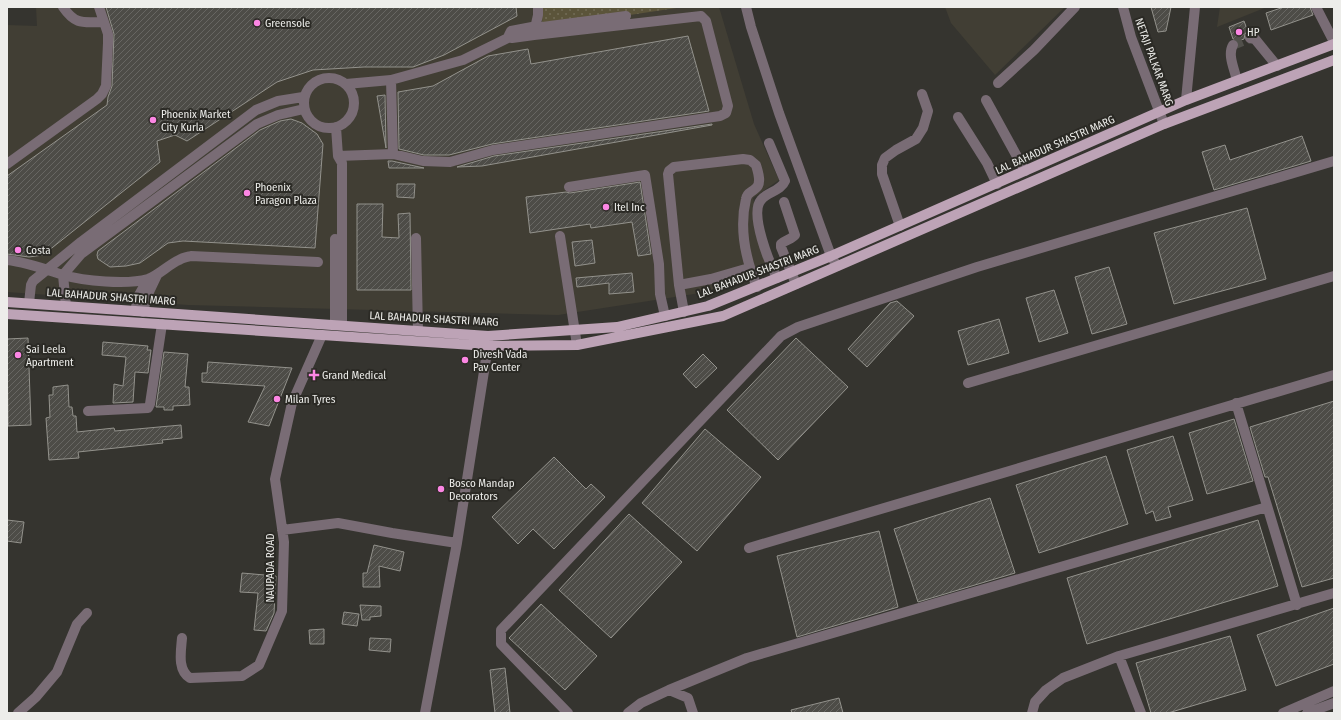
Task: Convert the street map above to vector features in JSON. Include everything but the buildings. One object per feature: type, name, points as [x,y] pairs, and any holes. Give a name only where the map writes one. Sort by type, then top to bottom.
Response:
[{"type":"main road","name":"LAL BAHADUR SHASTRI MARG","points":[[7,302],[418,331],[488,341],[575,330],[617,327],[684,312],[716,303],[757,287],[900,226],[1186,100],[1334,43]]},
{"type":"main road","points":[[1316,51],[1320,65]]},
{"type":"main road","name":"LAL BAHADUR SHASTRI MARG","points":[[7,314],[322,335],[577,345],[723,316],[1164,124],[1334,60]]},
{"type":"main road","points":[[716,303],[723,316]]},
{"type":"street","points":[[63,7],[69,16],[80,22],[104,22]]},
{"type":"street","points":[[7,164],[102,94],[106,86],[108,34],[99,7]]},
{"type":"street","points":[[534,32],[538,15],[538,7]]},
{"type":"street","points":[[746,7],[779,113],[831,256],[837,266]]},
{"type":"street","points":[[998,83],[1034,50],[1075,7]]},
{"type":"street","name":"NETAJI PALKAR MARG","points":[[1123,7],[1131,37],[1164,124]]},
{"type":"street","points":[[1186,100],[1195,7]]},
{"type":"street","points":[[1316,7],[1334,43]]},
{"type":"street","points":[[346,84],[390,80],[462,60],[510,37],[512,38],[534,32],[626,16]]},
{"type":"street","points":[[338,156],[393,154],[423,161],[450,162],[493,150],[720,116],[726,113],[728,106],[706,21],[700,16],[534,32]]},
{"type":"street","points":[[1250,38],[1255,39],[1277,66]]},
{"type":"street","points":[[1233,45],[1231,56],[1237,81]]},
{"type":"street","points":[[325,77],[333,77],[346,84],[351,91],[354,100],[354,108],[347,120],[342,124],[336,127],[327,128],[318,126],[311,121],[304,110],[303,97],[311,84],[325,77]]},
{"type":"street","points":[[390,80],[393,154]]},
{"type":"street","points":[[900,226],[882,174],[882,165],[885,158],[916,139],[923,128],[928,111],[922,94]]},
{"type":"street","points":[[29,303],[31,285],[87,237],[256,110],[278,101],[303,97]]},
{"type":"street","points":[[986,100],[1025,171]]},
{"type":"street","points":[[66,306],[63,275],[81,254],[257,124],[278,115],[304,110]]},
{"type":"street","points":[[958,117],[987,163],[996,184]]},
{"type":"street","points":[[336,127],[338,156],[335,164],[338,325]]},
{"type":"street","points":[[769,143],[785,181],[784,185],[780,188],[770,192],[761,199],[758,212],[759,232],[777,278]]},
{"type":"street","points":[[684,312],[679,285],[668,174],[669,170],[674,167],[743,159],[750,160],[756,165],[759,183],[757,188],[748,193],[744,221],[749,268],[757,287]]},
{"type":"street","points":[[568,713],[501,644],[501,630],[781,336],[798,327],[977,267],[1334,161]]},
{"type":"street","points":[[570,187],[645,175],[659,264],[660,294],[665,316]]},
{"type":"street","points":[[784,202],[795,234],[794,237],[783,242],[781,247],[796,284]]},
{"type":"street","points":[[560,236],[577,345]]},
{"type":"street","points":[[416,238],[418,331]]},
{"type":"street","points":[[7,260],[49,269],[63,275],[111,281],[129,281],[152,276],[180,259],[191,256],[318,262]]},
{"type":"street","points":[[679,285],[711,279],[749,268]]},
{"type":"street","points":[[139,312],[139,295],[152,276]]},
{"type":"street","points":[[968,383],[1334,276]]},
{"type":"street","points":[[88,411],[148,408],[150,404],[162,324]]},
{"type":"street","name":"NAUPADA ROAD","points":[[182,638],[181,667],[185,675],[190,678],[242,676],[259,664],[282,612],[284,542],[275,479],[292,403],[322,335]]},
{"type":"street","points":[[425,713],[457,543],[488,341]]},
{"type":"street","points":[[749,548],[1334,374]]},
{"type":"street","points":[[1236,403],[1296,605]]},
{"type":"street","points":[[628,713],[641,703],[669,690],[747,658],[1268,507]]},
{"type":"street","points":[[282,530],[338,523],[457,543]]},
{"type":"street","points":[[1032,713],[1035,702],[1046,690],[1064,678],[1118,656],[1334,593]]},
{"type":"street","points":[[18,713],[36,697],[57,672],[77,624],[87,613]]},
{"type":"street","points":[[1118,656],[1142,713]]},
{"type":"street","points":[[669,690],[688,698],[694,713]]},
{"type":"street","points":[[1283,713],[1334,691]]},
{"type":"street","points":[[1307,713],[1334,703]]},
{"type":"shaded area","points":[[36,7],[719,7],[754,124],[779,180],[753,198],[768,261],[707,292],[558,315],[188,305],[7,292],[7,25],[37,26]]},
{"type":"shaded area","points":[[541,7],[683,7],[543,28]]},
{"type":"shaded area","points":[[945,7],[1065,7],[995,75],[951,23]]},
{"type":"shaded area","points":[[1220,7],[1267,7],[1217,27]]},
{"type":"tunnel","points":[[1233,45],[1250,38]]},
{"type":"place","name":"Greensole","points":[[257,23]]},
{"type":"place","name":"HP","points":[[1239,32]]},
{"type":"place","name":"Phoenix Market City Kurla","points":[[153,120]]},
{"type":"place","name":"Phoenix Paragon Plaza","points":[[247,193]]},
{"type":"place","name":"Itel Inc","points":[[606,207]]},
{"type":"place","name":"Costa","points":[[18,250]]},
{"type":"place","name":"Sai Leela Apartment","points":[[18,355]]},
{"type":"place","name":"Divesh Vada Pav Center","points":[[465,360]]},
{"type":"place","name":"Grand Medical","points":[[314,375]]},
{"type":"place","name":"Milan Tyres","points":[[277,399]]},
{"type":"place","name":"Bosco Mandap Decorators","points":[[441,489]]}]
